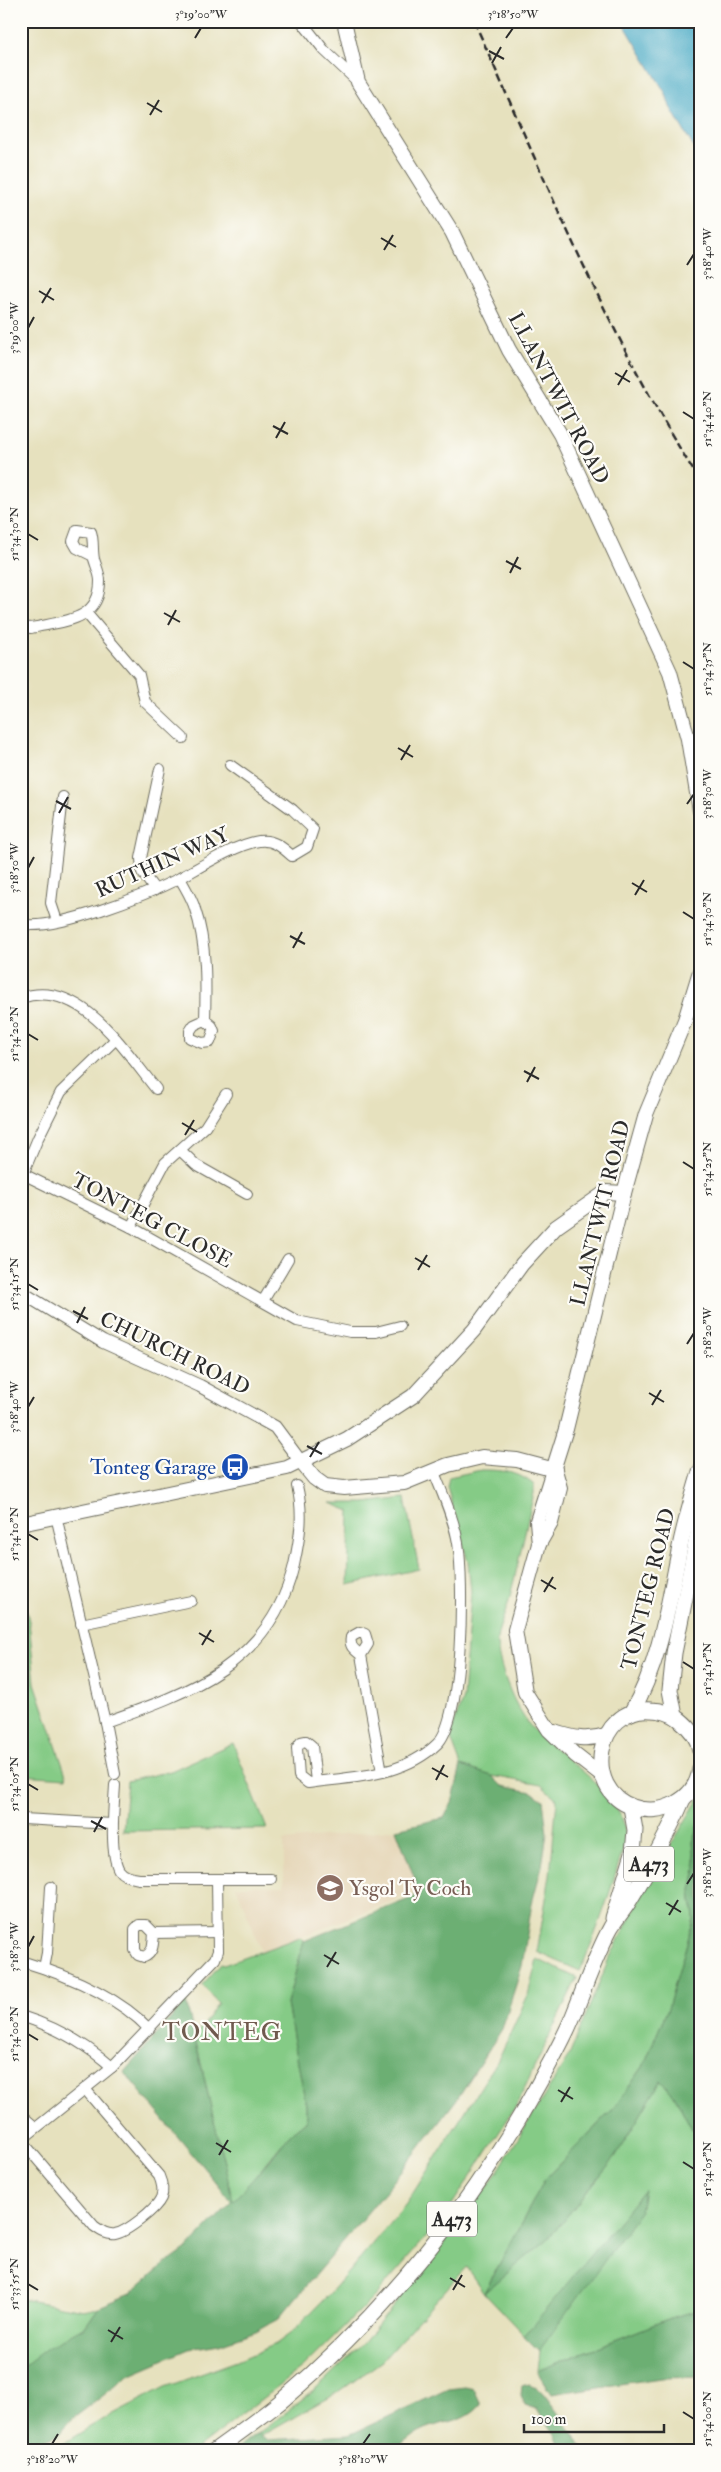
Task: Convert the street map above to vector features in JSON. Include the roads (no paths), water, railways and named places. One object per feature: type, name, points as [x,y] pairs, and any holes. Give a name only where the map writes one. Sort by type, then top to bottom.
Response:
[{"type":"main road","name":"LLANTWIT ROAD","points":[[344,21],[358,82],[452,232],[509,350],[560,434],[670,672],[688,739],[700,811]]},
{"type":"main road","name":"LLANTWIT ROAD","points":[[555,1470],[624,1193],[646,1114],[685,1020],[700,971]]},
{"type":"main road","points":[[21,1524],[287,1468],[347,1439],[413,1396],[474,1330],[522,1264],[556,1227],[606,1192],[624,1193]]},
{"type":"main road","points":[[301,1462],[314,1478],[325,1486],[344,1488],[404,1483],[468,1459],[482,1457],[517,1460],[555,1470],[560,1488],[551,1523],[539,1544],[515,1630],[524,1692],[537,1715],[549,1730],[575,1755],[602,1776],[613,1794],[631,1807],[658,1810],[672,1806],[692,1790],[700,1769]]},
{"type":"main road","name":"TONTEG ROAD","points":[[631,1713],[649,1676],[666,1616],[682,1539],[700,1472]]},
{"type":"main road","name":"TONTEG ROAD","points":[[676,1716],[670,1690],[674,1653],[700,1523]]},
{"type":"main road","points":[[602,1776],[601,1748],[606,1735],[612,1726],[631,1713],[646,1709],[661,1710],[676,1716],[697,1736],[700,1750]]},
{"type":"main road","points":[[549,1730],[573,1738],[594,1739],[606,1735]]},
{"type":"main road","name":"A473","points":[[611,1927],[628,1903],[692,1790]]},
{"type":"main road","name":"A473","points":[[214,2451],[278,2403],[328,2360],[378,2308],[434,2244],[497,2154],[540,2082],[570,2024],[611,1927],[633,1853],[635,1830],[631,1807]]},
{"type":"street","points":[[300,21],[324,50],[358,82]]},
{"type":"street","points":[[21,627],[37,626],[87,614],[97,600],[100,580],[93,556]]},
{"type":"street","points":[[87,614],[139,674],[145,702],[183,738]]},
{"type":"street","name":"RUTHIN WAY","points":[[21,924],[32,926],[94,912],[155,890],[218,857],[258,841],[275,842],[292,856],[307,847],[313,829],[293,810],[230,765]]},
{"type":"street","points":[[155,890],[142,872],[141,858],[160,768]]},
{"type":"street","points":[[57,921],[51,903],[64,797]]},
{"type":"street","points":[[180,878],[195,907],[200,928],[206,995],[204,1020]]},
{"type":"street","points":[[21,998],[44,994],[61,998],[93,1014],[156,1089]]},
{"type":"street","points":[[22,1174],[61,1092],[116,1040]]},
{"type":"street","points":[[131,1227],[165,1163],[205,1127],[226,1094]]},
{"type":"street","points":[[180,1150],[196,1165],[247,1194]]},
{"type":"street","name":"TONTEG CLOSE","points":[[22,1174],[131,1227],[297,1321],[350,1332],[376,1332],[400,1326]]},
{"type":"street","points":[[264,1301],[288,1259]]},
{"type":"street","name":"CHURCH ROAD","points":[[21,1292],[103,1342],[200,1386],[275,1427],[301,1462]]},
{"type":"street","points":[[316,1782],[382,1772],[411,1761],[437,1744],[449,1723],[457,1688],[461,1569],[455,1528],[434,1472]]},
{"type":"street","points":[[105,1722],[172,1697],[200,1684],[250,1649],[266,1630],[283,1599],[292,1572],[302,1518],[297,1486]]},
{"type":"street","points":[[56,1516],[105,1722],[115,1780],[112,1824],[118,1869],[124,1874],[140,1879],[271,1879]]},
{"type":"street","points":[[81,1624],[191,1601]]},
{"type":"street","points":[[361,1655],[382,1772]]},
{"type":"street","points":[[23,1819],[112,1824]]},
{"type":"street","points":[[85,2089],[159,2176],[163,2190],[162,2197],[155,2207],[122,2232],[108,2234],[94,2226],[21,2140],[112,2067],[215,1959],[218,1951],[217,1879]]},
{"type":"street","points":[[44,1968],[47,1953],[51,1887]]},
{"type":"street","points":[[154,1933],[218,1932]]},
{"type":"street","points":[[21,1960],[72,1979],[132,2014],[149,2029]]},
{"type":"street","points":[[21,2016],[56,2029],[76,2039],[112,2067]]},
{"type":"street","points":[[21,2115],[35,2127]]},
{"type":"water","points":[[622,21],[693,21],[700,30],[700,158],[670,107],[666,94]]},
{"type":"railway","points":[[474,21],[552,197],[607,313],[636,370],[700,481]]},
{"type":"place","name":"Tonteg Garage","points":[[235,1467]]},
{"type":"place","name":"Ysgol Ty Coch","points":[[330,1888]]},
{"type":"district","name":"TONTEG","points":[[222,2032]]}]
